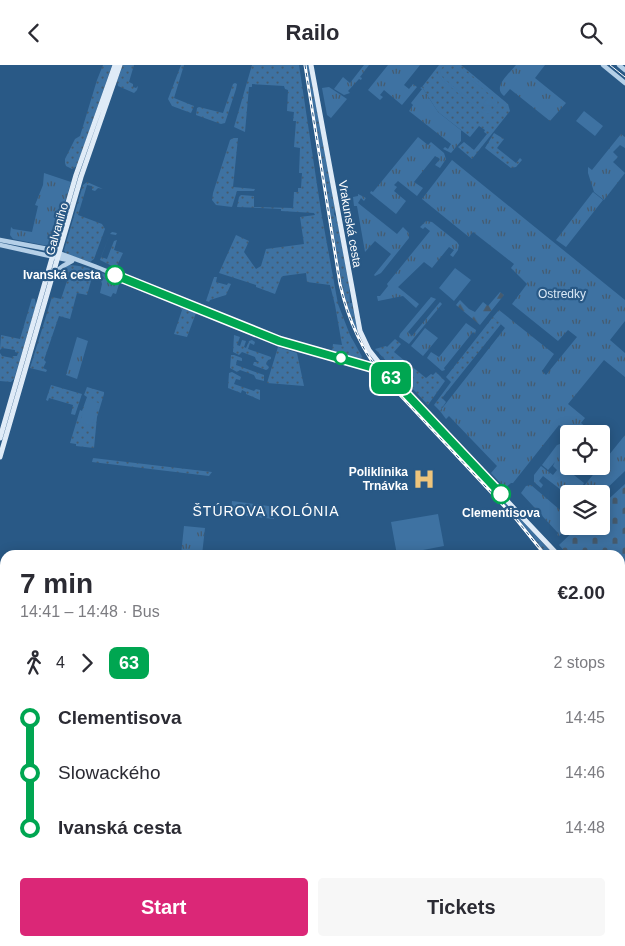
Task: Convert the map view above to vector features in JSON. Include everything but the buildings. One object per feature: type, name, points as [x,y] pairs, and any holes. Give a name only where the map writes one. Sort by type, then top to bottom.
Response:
[{"type":"main road","name":"Galvaniho","points":[[0,438],[54,273],[76,175],[115,65]]},
{"type":"main road","name":"Galvaniho","points":[[0,454],[18,387],[81,177],[120,65]]},
{"type":"main road","name":"Vrakunská cesta","points":[[310,65],[357,317],[364,342],[391,378],[553,550]]},
{"type":"street","points":[[603,65],[625,83]]},
{"type":"street","points":[[619,65],[625,70]]},
{"type":"street","points":[[0,240],[46,249],[72,261],[114,275]]},
{"type":"street","points":[[0,245],[57,255],[114,275],[279,341],[372,367],[384,372],[391,378]]},
{"type":"street","points":[[54,273],[72,261]]},
{"type":"street","points":[[372,367],[376,365],[377,361]]},
{"type":"green space","points":[[103,65],[112,65],[77,166],[72,169],[66,166],[65,159],[75,139],[80,136]]},
{"type":"green space","points":[[123,65],[134,65],[129,82],[133,84],[133,87],[136,88],[138,86],[134,93],[118,86],[117,81]]},
{"type":"green space","points":[[181,65],[184,65],[174,98],[194,106],[191,113],[172,106],[168,99]]},
{"type":"green space","points":[[252,65],[299,65],[321,211],[338,304],[350,335],[365,362],[332,352],[333,344],[342,345],[330,285],[307,282],[306,273],[283,276],[275,294],[256,287],[256,285],[219,273],[236,235],[249,241],[244,252],[256,269],[261,266],[266,249],[304,244],[300,217],[315,215],[314,213],[281,211],[281,209],[237,207],[241,195],[254,196],[254,207],[293,208],[294,192],[298,192],[298,188],[301,188],[302,173],[299,173],[300,148],[294,147],[296,121],[293,121],[294,112],[287,111],[288,90],[284,86],[252,84],[252,87],[249,87],[245,132],[234,127]]},
{"type":"green space","points":[[305,65],[309,65],[335,208],[334,214],[337,219],[349,283],[350,303],[352,303],[358,334],[374,363],[354,328],[343,290]]},
{"type":"green space","points":[[364,65],[369,65],[360,77],[362,78],[361,80],[359,79],[348,91],[350,93],[344,95],[334,89],[343,77],[350,83]]},
{"type":"green space","points":[[388,65],[420,65],[404,85],[409,89],[413,84],[417,87],[402,105],[384,90],[380,95],[383,97],[380,100],[368,90]]},
{"type":"green space","points":[[439,65],[461,65],[508,104],[510,111],[472,159],[458,147],[464,142],[474,150],[487,134],[484,132],[485,130],[479,126],[470,137],[438,112],[422,87]]},
{"type":"green space","points":[[443,65],[446,65],[440,71],[444,79],[484,111],[494,108],[493,106],[483,105],[490,97],[495,107],[493,97],[453,65],[457,65],[495,95],[498,102],[496,109],[492,113],[484,114],[442,80],[438,73]]},
{"type":"green space","points":[[516,65],[545,65],[535,78],[566,103],[550,121],[510,89],[504,96],[501,92],[500,89],[503,81]]},
{"type":"green space","points":[[235,83],[237,84],[236,89],[225,123],[221,124],[196,115],[197,108],[199,107],[223,113]]},
{"type":"green space","points":[[329,87],[347,99],[331,118],[327,115],[322,88]]},
{"type":"green space","points":[[422,87],[438,112],[462,131],[461,141],[451,153],[443,149],[445,147],[448,149],[451,144],[409,111],[413,105],[411,103]]},
{"type":"green space","points":[[584,111],[603,126],[595,136],[576,121]]},
{"type":"green space","points":[[494,133],[504,139],[497,148],[516,163],[520,158],[522,160],[516,167],[511,168],[485,148]]},
{"type":"green space","points":[[621,134],[625,137],[625,148],[620,145],[613,152],[618,157],[613,162],[625,173],[604,200],[594,192],[588,167],[592,170]]},
{"type":"green space","points":[[418,137],[428,145],[431,142],[444,153],[446,159],[440,168],[435,165],[440,159],[435,156],[414,182],[423,188],[417,196],[398,181],[394,185],[397,187],[394,191],[406,201],[396,214],[370,193],[371,191],[373,192]]},
{"type":"green space","points":[[238,138],[233,187],[255,189],[254,191],[237,191],[232,207],[216,205],[212,200],[213,193],[230,140]]},
{"type":"green space","name":"Ostredky","points":[[452,160],[625,300],[625,321],[610,340],[625,353],[625,377],[604,360],[568,404],[585,418],[581,423],[584,425],[559,425],[513,483],[505,488],[491,473],[497,466],[449,416],[446,419],[440,411],[505,328],[493,317],[499,310],[554,354],[542,371],[546,375],[577,337],[568,330],[558,341],[512,304],[527,284],[511,268],[514,264],[473,232],[469,237],[422,199]]},
{"type":"green space","points":[[44,173],[71,182],[53,242],[48,246],[13,239],[10,235],[11,227],[32,232],[38,206],[35,205],[43,185]]},
{"type":"green space","points":[[87,182],[103,189],[98,188],[95,191],[92,190],[92,186],[87,185],[78,215],[102,224],[105,229],[94,259],[90,262],[66,254],[64,250],[83,185]]},
{"type":"green space","points":[[593,192],[603,200],[566,247],[556,240]]},
{"type":"green space","points":[[358,194],[366,198],[364,201],[361,198],[358,203],[397,234],[403,227],[409,233],[409,238],[381,273],[375,276],[391,254],[375,241],[365,252],[357,206],[354,206],[353,197],[358,196]]},
{"type":"green space","points":[[426,221],[432,222],[457,242],[459,245],[458,250],[453,257],[450,255],[454,250],[449,247],[432,268],[424,262],[398,287],[419,304],[416,308],[403,296],[378,301],[377,296],[380,296],[388,286],[387,284],[430,231],[425,227],[423,229],[420,227]]},
{"type":"green space","points":[[117,240],[114,250],[123,253],[116,268],[100,260],[101,257],[107,259],[114,241]]},
{"type":"green space","points":[[69,265],[95,270],[120,281],[119,284],[93,274],[87,295],[77,293],[70,319],[59,316],[44,360],[46,362],[43,368],[47,370],[46,372],[30,368],[52,297],[61,299],[67,281],[57,278],[63,269]]},
{"type":"green space","points":[[455,268],[471,280],[454,301],[439,288]]},
{"type":"green space","points":[[95,275],[119,284],[116,294],[113,293],[111,297],[100,293],[101,280],[94,278]]},
{"type":"green space","points":[[214,277],[217,277],[216,282],[227,285],[228,283],[231,284],[226,295],[209,302],[206,301]]},
{"type":"green space","points":[[144,289],[195,309],[196,313],[187,337],[174,334],[182,310],[179,306],[141,291]]},
{"type":"green space","points":[[500,292],[504,295],[480,325],[456,305],[460,300],[475,312],[483,302],[488,306]]},
{"type":"green space","points":[[431,297],[436,299],[408,332],[412,336],[440,302],[442,304],[409,344],[399,337],[400,334]]},
{"type":"green space","points":[[32,298],[35,299],[36,306],[14,379],[11,382],[0,381],[0,353],[2,356],[12,358],[17,356],[18,353],[15,350],[2,348],[0,350],[1,335],[20,339]]},
{"type":"green space","points":[[493,317],[501,324],[442,398],[446,402],[440,411],[434,405],[451,382],[446,377]]},
{"type":"green space","points":[[466,323],[476,330],[475,334],[473,332],[444,368],[445,370],[442,371],[427,358],[431,352],[439,357]]},
{"type":"green space","points":[[425,328],[438,338],[423,356],[411,346]]},
{"type":"green space","points":[[234,335],[240,337],[237,345],[240,346],[242,340],[246,341],[244,347],[246,348],[249,341],[252,340],[255,342],[254,345],[250,343],[248,349],[271,357],[266,364],[269,367],[268,369],[253,365],[254,362],[259,362],[255,357],[242,352],[239,355],[233,352]]},
{"type":"green space","points":[[77,337],[88,341],[77,379],[66,375]]},
{"type":"green space","points":[[395,339],[401,344],[394,352],[426,378],[436,372],[445,381],[428,405],[375,349],[387,347]]},
{"type":"green space","points":[[278,347],[297,353],[304,386],[267,383]]},
{"type":"green space","points":[[231,355],[242,358],[242,361],[237,360],[236,365],[264,375],[264,381],[256,379],[254,375],[240,370],[237,372],[230,368]]},
{"type":"green space","points":[[232,372],[241,377],[240,380],[236,379],[234,384],[254,391],[256,389],[260,390],[260,400],[246,394],[242,390],[241,393],[228,388],[229,373]]},
{"type":"green space","points":[[384,377],[397,387],[549,550],[543,550],[533,536]]},
{"type":"green space","points":[[51,385],[82,394],[75,415],[71,414],[73,405],[49,398],[48,401],[46,400]]},
{"type":"green space","points":[[87,387],[104,392],[97,417],[94,448],[76,446],[76,444],[70,443],[80,410],[82,411],[87,397],[84,395]]},
{"type":"green space","points":[[87,399],[99,403],[92,426],[80,422]]},
{"type":"green space","points":[[625,435],[625,471],[610,485],[585,485],[593,475],[610,475],[610,454]]},
{"type":"green space","points":[[560,444],[560,475],[574,475],[584,483],[583,485],[560,485],[560,489],[543,476],[539,481],[543,485],[541,488],[534,482],[534,475],[541,466],[553,475],[557,470],[553,466],[555,462],[548,470],[542,465],[557,445]]},
{"type":"green space","points":[[93,458],[212,472],[209,476],[92,462]]},
{"type":"green space","points":[[625,484],[625,550],[564,550],[559,545],[570,535],[610,535],[610,498]]},
{"type":"green space","points":[[531,485],[560,510],[559,536],[521,493],[526,486]]},
{"type":"green space","points":[[232,501],[275,507],[274,519],[231,514]]},
{"type":"green space","points":[[438,514],[444,546],[423,550],[396,550],[391,522]]},
{"type":"green space","points":[[184,526],[205,528],[203,550],[182,550]]},
{"type":"tram line","points":[[610,65],[625,77]]},
{"type":"railway","points":[[305,65],[340,284],[347,310],[357,335],[369,357],[385,379],[516,519],[541,550]]},
{"type":"bus line","name":"63","points":[[115,275],[279,341],[384,372],[501,494]]},
{"type":"place","name":"Ivanská cesta","points":[[115,275]]},
{"type":"place","name":"Poliklinika Trnávka","points":[[424,479]]},
{"type":"place","name":"Clementisova","points":[[501,494]]},
{"type":"district","name":"ŠTÚROVA KOLÓNIA","points":[[266,511]]}]
